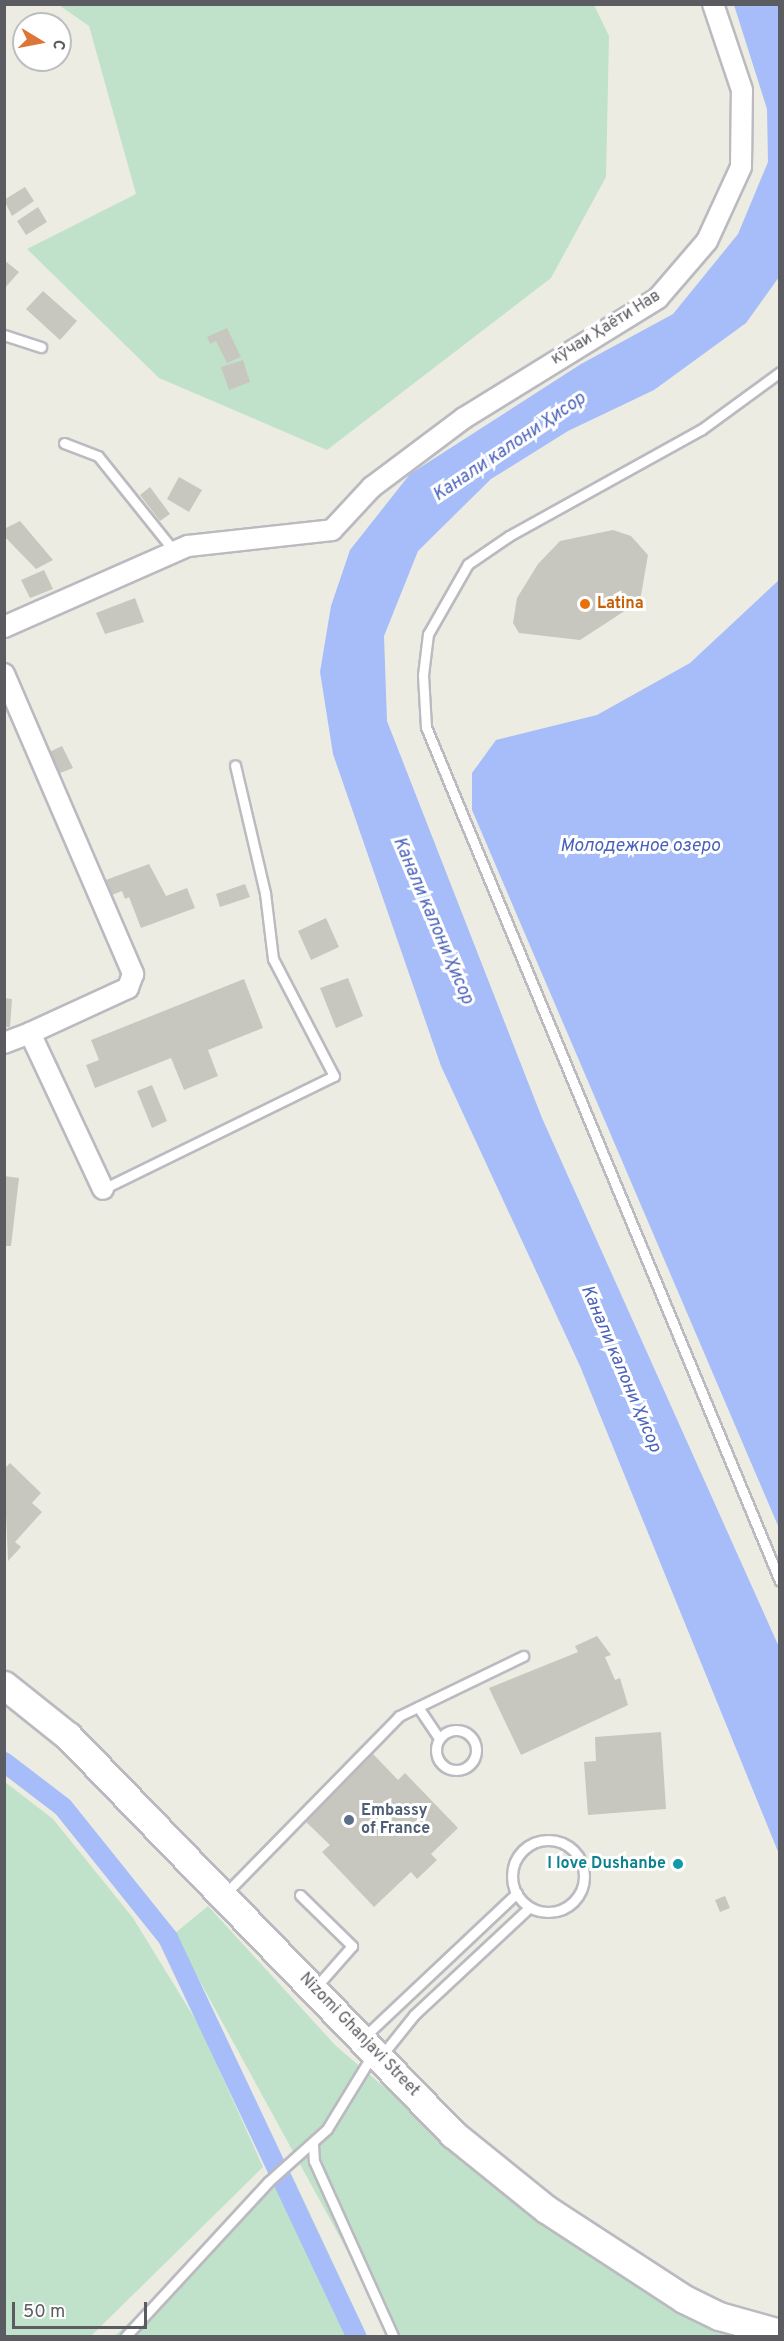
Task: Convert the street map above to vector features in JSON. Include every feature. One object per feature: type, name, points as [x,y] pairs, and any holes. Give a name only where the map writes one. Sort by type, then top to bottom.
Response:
[{"type":"street","name":"кӯчаи Ҳаёти Нав","points":[[4,627],[174,551],[208,540],[332,530],[351,507],[464,418],[658,298],[707,241],[741,167],[744,120],[737,66],[713,4]]},
{"type":"street","points":[[4,674],[134,974],[128,988],[4,1043]]},
{"type":"street","points":[[30,1033],[102,1189]]},
{"type":"street","name":"Nizomi Ghanjavi Street","points":[[4,1685],[68,1736],[453,2134],[546,2209],[684,2299],[764,2332]]},
{"type":"lane","points":[[4,335],[41,347]]},
{"type":"lane","points":[[780,372],[702,429],[509,536],[468,564],[428,634],[423,675],[426,727],[780,1581]]},
{"type":"lane","points":[[64,443],[98,456],[174,551]]},
{"type":"lane","points":[[102,1189],[334,1076],[273,959],[265,893],[235,765]]},
{"type":"lane","points":[[224,1895],[399,1716],[523,1656]]},
{"type":"lane","points":[[418,1707],[439,1738],[436,1753],[442,1765],[455,1770],[473,1760],[475,1747],[469,1735],[456,1730],[439,1738]]},
{"type":"lane","points":[[554,1841],[574,1851],[584,1882],[573,1903],[553,1912],[530,1907],[517,1893],[514,1864],[530,1846],[554,1841]]},
{"type":"lane","points":[[126,2337],[268,2182],[296,2162],[313,2144],[372,2049],[517,1893]]},
{"type":"lane","points":[[300,1895],[352,1946],[314,1989]]},
{"type":"lane","points":[[372,2049],[414,2015],[530,1907]]},
{"type":"lane","points":[[313,2144],[314,2161],[393,2337]]},
{"type":"green space","points":[[59,5],[594,5],[609,36],[606,177],[551,278],[327,450],[159,378],[27,249],[136,194],[89,26]]},
{"type":"green space","points":[[5,1782],[53,1819],[133,1918],[200,2027],[263,2167],[91,2336],[5,2336]]},
{"type":"green space","points":[[208,1906],[336,2046],[459,2151],[750,2336],[394,2336],[174,1934]]},
{"type":"green space","points":[[290,2171],[367,2336],[115,2336],[279,2179]]},
{"type":"water","name":"Канали калони Ҳисор","points":[[734,5],[779,5],[779,277],[746,323],[654,390],[568,431],[491,479],[418,551],[384,636],[387,721],[542,1118],[779,1647],[779,1854],[580,1366],[441,1066],[333,754],[320,672],[331,606],[350,550],[410,474],[581,364],[673,314],[738,234],[768,162],[767,109]]},
{"type":"water","name":"Молодежное озеро","points":[[779,580],[779,1528],[472,810],[472,773],[496,740],[597,715],[690,663]]},
{"type":"building","points":[[25,187],[34,201],[12,216],[4,200]]},
{"type":"building","points":[[38,207],[47,222],[26,235],[17,221]]},
{"type":"building","points":[[4,260],[19,272],[4,289]]},
{"type":"building","points":[[43,291],[77,321],[60,340],[26,309]]},
{"type":"building","points":[[227,328],[241,357],[227,363],[216,341],[210,344],[207,337]]},
{"type":"building","points":[[243,360],[250,382],[229,390],[221,367]]},
{"type":"building","points":[[179,477],[202,490],[189,512],[167,499]]},
{"type":"building","points":[[150,487],[170,514],[160,521],[140,495]]},
{"type":"building","points":[[20,521],[53,560],[36,569],[4,536],[4,529]]},
{"type":"building","points":[[613,530],[631,536],[648,555],[640,601],[580,640],[519,633],[513,623],[517,598],[538,564],[560,541]]},
{"type":"building","points":[[44,570],[53,589],[30,598],[21,580]]},
{"type":"building","points":[[135,598],[144,622],[105,634],[96,613]]},
{"type":"building","points":[[62,746],[73,768],[55,775],[45,754]]},
{"type":"building","points":[[149,864],[166,896],[187,888],[195,908],[141,928],[129,897],[125,899],[122,891],[109,896],[103,881]]},
{"type":"building","points":[[245,884],[250,897],[220,907],[216,894]]},
{"type":"building","points":[[326,918],[339,947],[311,960],[298,931]]},
{"type":"building","points":[[348,978],[363,1016],[336,1028],[320,988]]},
{"type":"building","points":[[244,979],[263,1028],[208,1050],[218,1076],[184,1090],[171,1058],[95,1088],[86,1065],[99,1060],[91,1040]]},
{"type":"building","points":[[4,998],[12,999],[10,1027],[4,1027]]},
{"type":"building","points":[[152,1085],[167,1121],[152,1128],[137,1091]]},
{"type":"building","points":[[4,1176],[19,1178],[11,1246],[4,1246]]},
{"type":"building","points":[[10,1463],[41,1493],[32,1503],[42,1512],[15,1542],[21,1547],[8,1561],[4,1469]]},
{"type":"building","points":[[597,1636],[611,1655],[605,1657],[615,1680],[620,1678],[628,1705],[521,1755],[489,1688],[578,1652],[575,1646]]},
{"type":"building","points":[[661,1732],[666,1809],[588,1815],[584,1762],[596,1761],[595,1737]]},
{"type":"building","points":[[373,1754],[398,1780],[405,1773],[458,1828],[431,1854],[437,1860],[417,1879],[411,1872],[374,1907],[322,1852],[330,1845],[305,1821]]},
{"type":"building","points":[[725,1896],[730,1908],[720,1912],[715,1900]]},
{"type":"waterway","points":[[4,1762],[63,1807],[168,1938],[356,2336]]},
{"type":"place","name":"Latina","points":[[585,604]]},
{"type":"place","name":"Embassy of France","points":[[349,1820]]},
{"type":"place","name":"I love Dushanbe","points":[[678,1864]]}]
